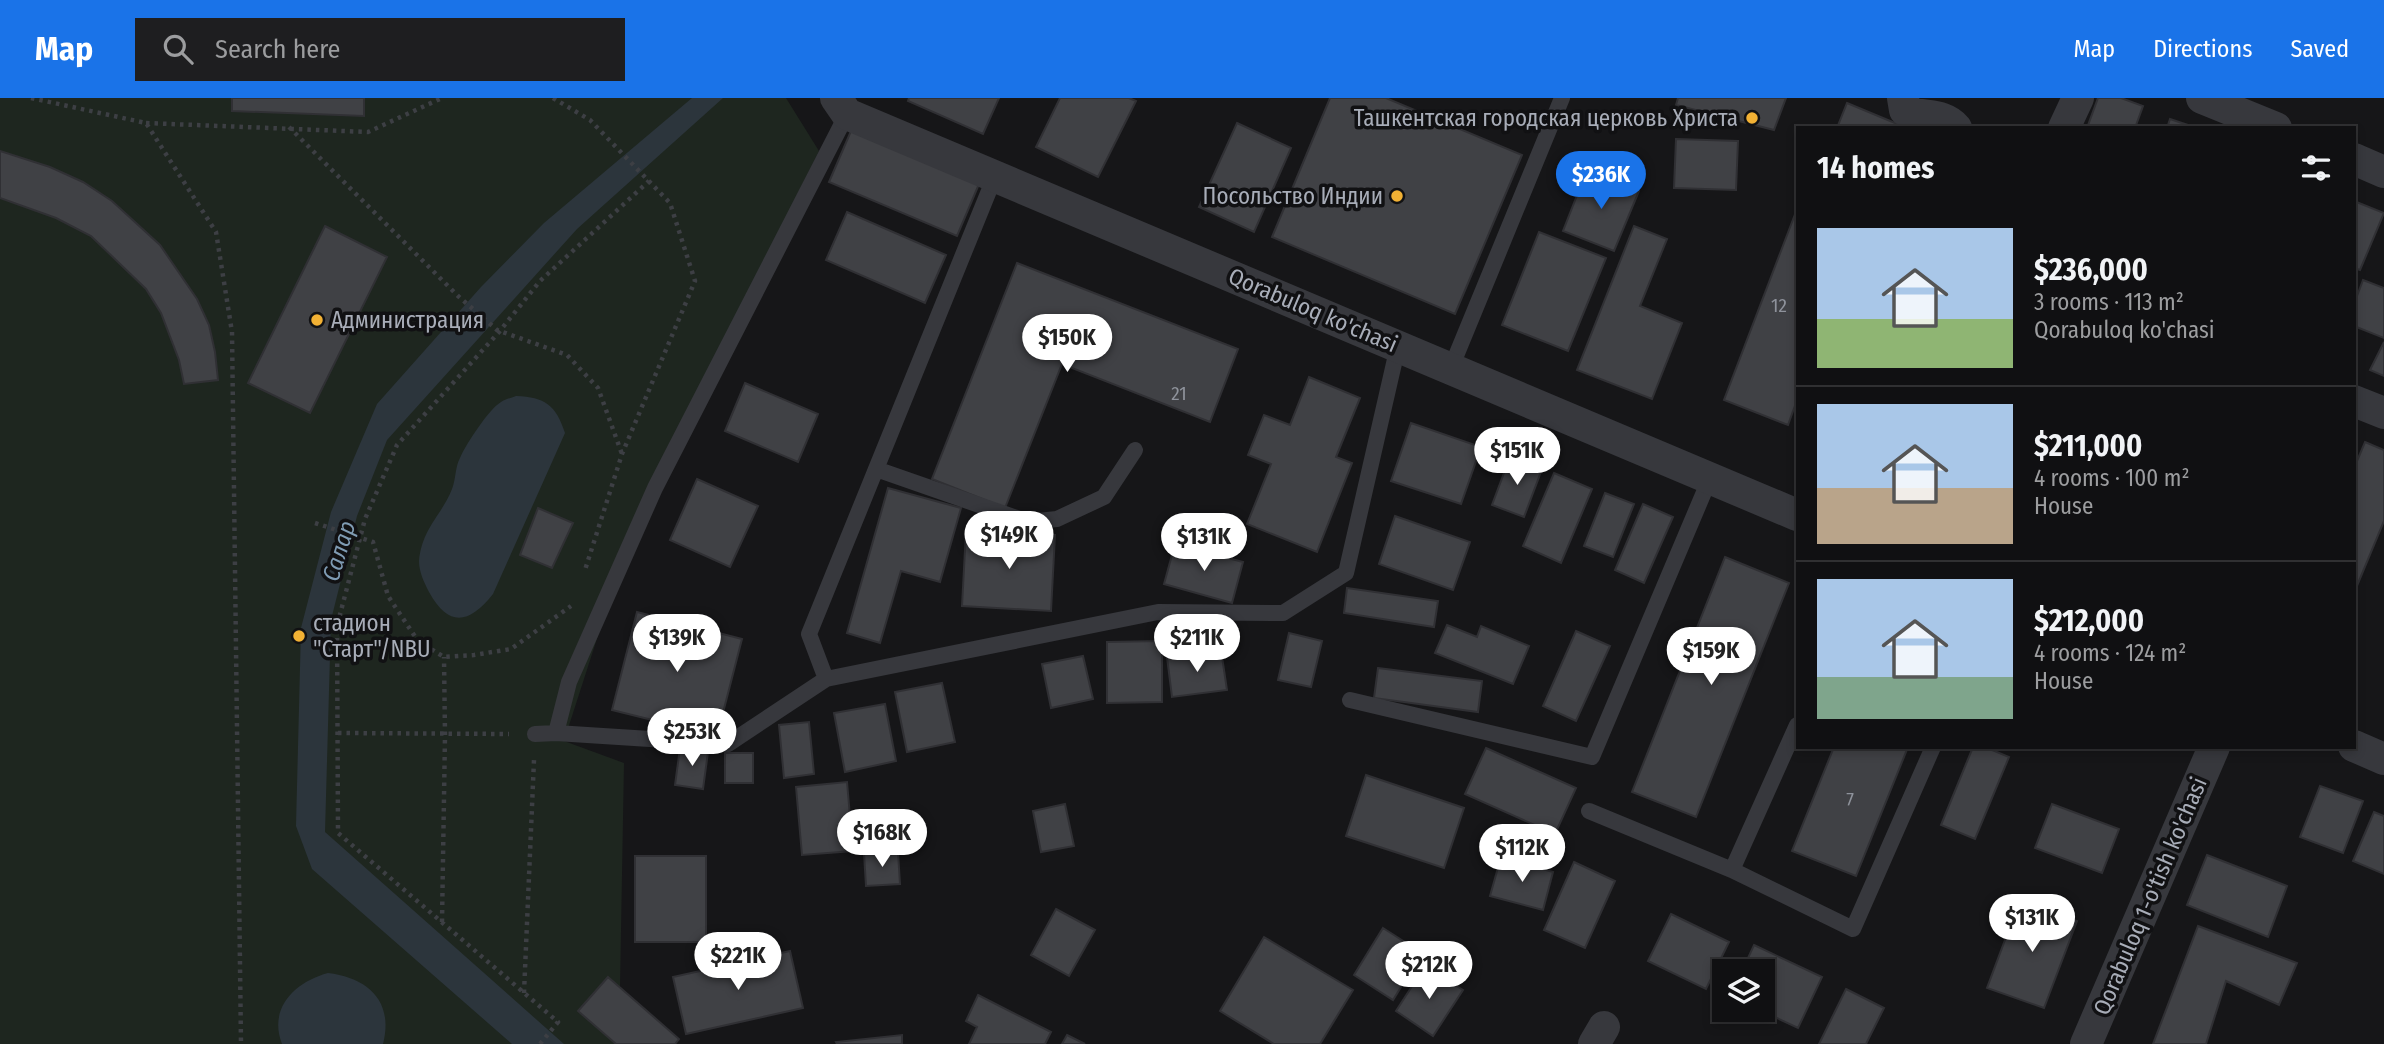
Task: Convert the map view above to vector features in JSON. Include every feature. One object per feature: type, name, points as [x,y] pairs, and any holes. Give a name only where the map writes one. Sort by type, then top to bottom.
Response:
[{"type":"street","points":[[1903,98],[1905,110],[1912,114],[1951,121],[1955,126]]},
{"type":"street","points":[[2065,126],[2078,98]]},
{"type":"street","points":[[2203,98],[2271,126]]},
{"type":"street","name":"Qorabuloq ko'chasi","points":[[841,106],[995,176],[1796,515]]},
{"type":"street","points":[[2356,160],[2384,172]]},
{"type":"street","points":[[2356,402],[2384,413]]},
{"type":"street","points":[[2356,747],[2384,759]]},
{"type":"street","name":"Qorabuloq 1-o'tish ko'chasi","points":[[2086,1044],[2213,749]]},
{"type":"lane","points":[[1451,368],[1562,98]]},
{"type":"lane","points":[[556,733],[569,682],[655,488],[841,106]]},
{"type":"lane","points":[[826,679],[809,634],[995,176]]},
{"type":"lane","points":[[535,734],[728,744],[826,679],[1158,612],[1283,614],[1346,573],[1398,346]]},
{"type":"lane","points":[[876,469],[1028,522],[1057,519],[1104,497],[1135,450]]},
{"type":"lane","points":[[1350,700],[1592,757],[1710,478]]},
{"type":"lane","points":[[1732,870],[1796,727]]},
{"type":"lane","points":[[1589,811],[1732,870],[1853,929],[1932,749]]},
{"type":"path","points":[[31,98],[146,123],[368,132],[442,98]]},
{"type":"path","points":[[554,98],[590,120],[670,203],[695,281],[622,454],[582,579]]},
{"type":"path","points":[[146,123],[216,232],[232,332],[241,1044]]},
{"type":"path","points":[[289,127],[458,296],[498,331],[566,355],[598,388],[622,454]]},
{"type":"path","points":[[540,1044],[558,1022],[338,833],[337,626],[365,519],[397,444],[540,281],[647,179]]},
{"type":"path","points":[[315,523],[373,542],[388,596],[418,641],[444,657],[511,649],[574,604],[570,617]]},
{"type":"path","points":[[442,922],[444,657]]},
{"type":"path","points":[[338,733],[535,734],[524,993]]},
{"type":"shaded area","name":"стадион \"Старт\"/NBU","points":[[0,98],[786,98],[819,151],[632,530],[564,741],[624,763],[619,1044],[0,1044]]},
{"type":"water","name":"Салар","points":[[692,98],[723,98],[577,229],[387,440],[357,516],[331,620],[325,832],[564,1044],[512,1044],[312,869],[296,826],[301,628],[331,512],[377,404],[481,287],[544,223]]},
{"type":"water","points":[[516,396],[535,398],[548,404],[558,416],[565,433],[493,594],[467,616],[452,616],[437,604],[425,584],[419,565],[421,549],[452,489],[458,462],[467,444],[496,406]]},
{"type":"water","points":[[328,973],[355,980],[375,994],[385,1015],[383,1044],[282,1044],[279,1019],[287,998],[305,983]]},
{"type":"building","points":[[232,98],[364,98],[364,116],[232,111]]},
{"type":"building","points":[[909,98],[999,98],[983,134],[908,101]]},
{"type":"building","points":[[1060,98],[1129,98],[1136,101],[1098,177],[1036,147]]},
{"type":"building","name":"Посольство Индии","points":[[1330,98],[1386,98],[1522,155],[1455,314],[1272,237]]},
{"type":"building","name":"Ташкентская городская церковь Христа","points":[[1678,98],[1786,98],[1774,130],[1676,105]]},
{"type":"building","points":[[2098,98],[2121,98],[2143,106],[2136,126],[2088,126]]},
{"type":"building","points":[[1847,103],[1902,126],[1838,126]]},
{"type":"building","points":[[2170,119],[2191,126],[2168,126]]},
{"type":"building","points":[[1237,123],[1291,148],[1254,232],[1199,207]]},
{"type":"building","points":[[854,124],[982,177],[957,236],[829,182]]},
{"type":"building","points":[[1676,139],[1738,141],[1736,190],[1674,188]]},
{"type":"building","points":[[0,151],[50,167],[83,182],[112,201],[160,245],[197,299],[209,325],[218,380],[184,384],[179,360],[161,313],[146,289],[91,236],[56,218],[0,198]]},
{"type":"building","points":[[1587,170],[1639,191],[1614,251],[1563,231]]},
{"type":"building","points":[[2356,202],[2384,213],[2360,270],[2356,269]]},
{"type":"building","points":[[847,212],[946,255],[925,303],[826,260]]},
{"type":"building","points":[[1796,212],[1796,403],[1788,425],[1724,400]]},
{"type":"building","name":"Администрация","points":[[325,226],[387,257],[310,413],[248,383]]},
{"type":"building","points":[[1634,226],[1667,239],[1640,306],[1682,323],[1652,399],[1577,370]]},
{"type":"building","points":[[1539,232],[1606,258],[1568,351],[1502,325]]},
{"type":"building","points":[[1017,263],[1238,349],[1210,422],[1062,364],[1005,508],[932,479]]},
{"type":"building","points":[[2363,280],[2384,288],[2384,338],[2356,327],[2356,299]]},
{"type":"building","points":[[2384,342],[2384,376],[2370,370]]},
{"type":"building","points":[[1309,377],[1360,398],[1336,457],[1352,463],[1317,552],[1247,524],[1271,464],[1248,455],[1264,415],[1290,425]]},
{"type":"building","points":[[745,383],[818,414],[798,462],[725,431]]},
{"type":"building","points":[[1411,423],[1481,447],[1461,504],[1391,481]]},
{"type":"building","points":[[2365,442],[2384,450],[2384,521],[2356,588],[2356,463]]},
{"type":"building","points":[[1510,457],[1542,469],[1524,517],[1492,505]]},
{"type":"building","points":[[1554,473],[1592,489],[1561,563],[1523,546]]},
{"type":"building","points":[[697,479],[758,506],[730,567],[670,540]]},
{"type":"building","points":[[888,488],[961,508],[940,582],[901,571],[880,643],[847,633]]},
{"type":"building","points":[[1605,493],[1634,504],[1613,557],[1584,546]]},
{"type":"building","points":[[1643,504],[1673,517],[1644,583],[1615,570]]},
{"type":"building","points":[[538,508],[573,523],[552,568],[520,555]]},
{"type":"building","points":[[1395,516],[1470,542],[1453,590],[1379,564]]},
{"type":"building","points":[[966,531],[1055,535],[1051,611],[962,606]]},
{"type":"building","points":[[1175,544],[1243,562],[1232,603],[1164,584]]},
{"type":"building","points":[[1725,557],[1789,583],[1696,817],[1632,792]]},
{"type":"building","points":[[1347,588],[1438,601],[1434,627],[1344,613]]},
{"type":"building","points":[[637,612],[742,639],[717,736],[612,710]]},
{"type":"building","points":[[1447,625],[1477,637],[1481,626],[1529,646],[1513,684],[1435,653]]},
{"type":"building","points":[[1576,631],[1610,646],[1576,721],[1543,706]]},
{"type":"building","points":[[1289,633],[1322,641],[1311,687],[1278,680]]},
{"type":"building","points":[[1162,641],[1162,702],[1107,703],[1107,642]]},
{"type":"building","points":[[1221,650],[1227,690],[1172,697],[1167,657]]},
{"type":"building","points":[[1083,656],[1093,699],[1051,708],[1042,664]]},
{"type":"building","points":[[1378,668],[1482,681],[1478,712],[1374,698]]},
{"type":"building","points":[[942,683],[955,742],[907,752],[895,692]]},
{"type":"building","points":[[885,704],[896,761],[845,772],[834,713]]},
{"type":"building","points":[[809,722],[814,774],[784,778],[779,725]]},
{"type":"building","points":[[680,748],[708,752],[703,789],[675,785]]},
{"type":"building","points":[[1486,748],[1576,788],[1555,834],[1465,794]]},
{"type":"building","points":[[1833,749],[1907,749],[1856,876],[1792,851]]},
{"type":"building","points":[[1972,749],[1990,749],[2009,757],[1975,839],[1941,825]]},
{"type":"building","points":[[725,753],[753,753],[753,783],[725,783]]},
{"type":"building","points":[[1366,775],[1464,808],[1444,868],[1346,836]]},
{"type":"building","points":[[847,782],[853,851],[802,855],[796,787]]},
{"type":"building","points":[[2320,786],[2363,801],[2343,853],[2300,837]]},
{"type":"building","points":[[1065,804],[1074,846],[1041,852],[1033,811]]},
{"type":"building","points":[[2052,804],[2119,829],[2102,873],[2035,848]]},
{"type":"building","points":[[2374,812],[2384,816],[2384,874],[2353,861]]},
{"type":"building","points":[[898,852],[900,884],[866,886],[864,853]]},
{"type":"building","points":[[2207,855],[2287,886],[2268,937],[2187,905]]},
{"type":"building","points":[[635,856],[706,856],[706,942],[635,942]]},
{"type":"building","points":[[1501,857],[1553,872],[1543,910],[1490,896]]},
{"type":"building","points":[[1574,862],[1615,881],[1585,948],[1544,930]]},
{"type":"building","points":[[2020,900],[2077,921],[2044,1008],[1987,988]]},
{"type":"building","points":[[1056,909],[1095,930],[1069,976],[1031,955]]},
{"type":"building","points":[[1671,914],[1729,942],[1721,959],[1712,959],[1712,977],[1706,989],[1648,961]]},
{"type":"building","points":[[2198,926],[2297,963],[2279,1005],[2226,981],[2206,1044],[2153,1044]]},
{"type":"building","points":[[1383,928],[1422,953],[1393,1000],[1354,975]]},
{"type":"building","points":[[1264,937],[1353,990],[1320,1044],[1274,1044],[1220,1011]]},
{"type":"building","points":[[1754,945],[1822,977],[1798,1028],[1775,1017],[1775,959],[1748,959]]},
{"type":"building","points":[[790,951],[803,1008],[686,1034],[673,977]]},
{"type":"building","points":[[1425,966],[1463,990],[1433,1036],[1396,1011]]},
{"type":"building","points":[[608,977],[679,1039],[675,1044],[616,1044],[578,1011]]},
{"type":"building","points":[[1846,989],[1884,1008],[1866,1044],[1819,1044]]},
{"type":"building","points":[[978,995],[1051,1032],[1045,1044],[969,1044],[977,1027],[966,1021]]},
{"type":"building","points":[[902,1035],[902,1044],[836,1042]]},
{"type":"building","points":[[1067,1035],[1085,1044],[1062,1044]]},
{"type":"place","name":"Ташкентская городская церковь Христа","points":[[1752,118]]},
{"type":"place","name":"Посольство Индии","points":[[1397,196]]},
{"type":"place","name":"Администрация","points":[[317,320]]},
{"type":"place","name":"стадион \"Старт\"/NBU","points":[[299,636]]}]
